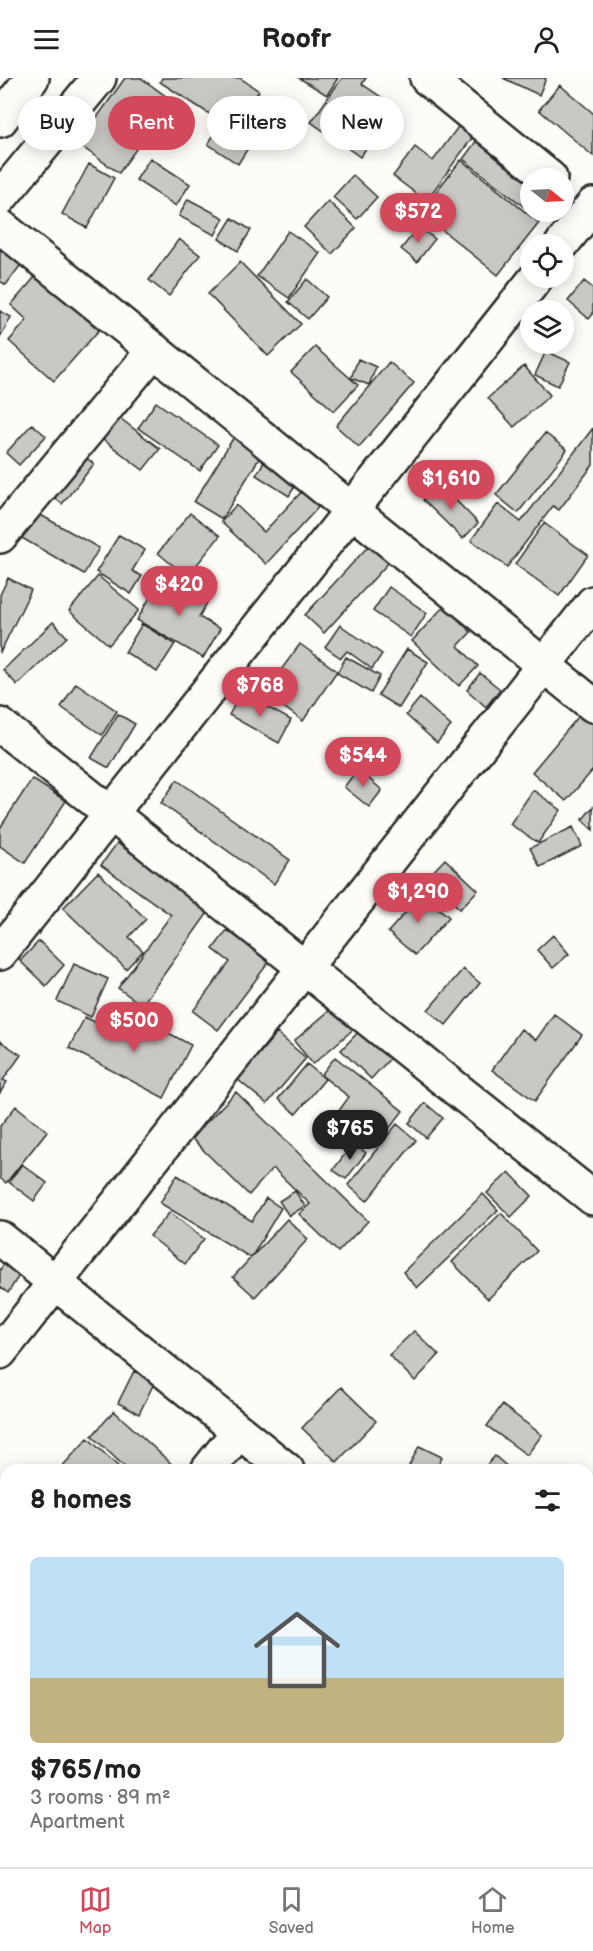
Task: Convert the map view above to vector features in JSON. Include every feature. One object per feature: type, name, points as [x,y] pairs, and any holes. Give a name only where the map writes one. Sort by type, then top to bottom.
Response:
[{"type":"street","points":[[0,120],[32,78]]},
{"type":"street","points":[[0,198],[99,78]]},
{"type":"street","points":[[428,78],[538,168]]},
{"type":"street","points":[[571,234],[592,210],[574,197]]},
{"type":"street","points":[[0,226],[593,705]]},
{"type":"street","points":[[0,953],[528,288]]},
{"type":"street","points":[[0,536],[154,350]]},
{"type":"street","points":[[0,1352],[593,603]]},
{"type":"street","points":[[0,725],[593,1198]]},
{"type":"street","points":[[0,1238],[280,1464]]},
{"type":"street","points":[[213,1464],[239,1431]]},
{"type":"building","points":[[125,78],[141,78],[166,96],[112,96]]},
{"type":"building","points":[[162,78],[240,78],[259,91],[256,96],[207,96],[207,112],[195,105],[195,96],[182,96],[160,82]]},
{"type":"building","points":[[299,78],[338,78],[327,95]]},
{"type":"building","points":[[342,78],[366,78],[362,84],[380,96],[329,96]]},
{"type":"building","points":[[503,78],[546,78],[539,95]]},
{"type":"building","points":[[560,85],[593,113],[593,156],[539,110]]},
{"type":"building","points":[[108,102],[108,150],[135,150],[119,173],[86,150],[96,150],[96,119]]},
{"type":"building","points":[[320,109],[320,128],[311,122]]},
{"type":"building","points":[[463,120],[478,130],[426,201],[393,176],[415,147],[433,161]]},
{"type":"building","points":[[480,136],[520,169],[520,204],[463,159]]},
{"type":"building","points":[[217,150],[247,150],[238,164]]},
{"type":"building","points":[[350,150],[365,150],[360,157]]},
{"type":"building","points":[[150,158],[190,184],[176,206],[136,180]]},
{"type":"building","points":[[461,160],[520,208],[520,222],[539,223],[530,234],[520,234],[520,247],[498,275],[420,212]]},
{"type":"building","points":[[89,164],[114,178],[87,228],[62,214]]},
{"type":"building","points":[[353,175],[377,197],[357,219],[333,197]]},
{"type":"building","points":[[188,199],[224,218],[215,235],[179,216]]},
{"type":"building","points":[[328,201],[356,228],[332,254],[304,227]]},
{"type":"building","points":[[232,218],[251,230],[238,251],[219,239]]},
{"type":"building","points":[[419,227],[435,239],[417,262],[401,249]]},
{"type":"building","points":[[288,231],[320,253],[289,298],[257,276]]},
{"type":"building","points":[[179,239],[200,255],[169,296],[149,280]]},
{"type":"building","points":[[0,244],[33,248],[6,285],[0,281]]},
{"type":"building","points":[[240,262],[301,324],[268,356],[208,294]]},
{"type":"building","points":[[41,270],[67,293],[62,298],[99,330],[54,381],[9,341],[27,320],[11,305]]},
{"type":"building","points":[[307,279],[327,297],[308,319],[288,302]]},
{"type":"building","points":[[584,281],[593,288],[593,314],[589,319],[574,306],[574,300],[569,300]]},
{"type":"building","points":[[0,311],[11,317],[0,337]]},
{"type":"building","points":[[315,347],[358,385],[334,411],[291,372]]},
{"type":"building","points":[[545,354],[553,354],[570,362],[558,386],[535,375]]},
{"type":"building","points":[[358,359],[376,367],[369,385],[351,378]]},
{"type":"building","points":[[389,362],[414,383],[359,447],[336,426]]},
{"type":"building","points":[[524,366],[550,395],[514,427],[488,398]]},
{"type":"building","points":[[156,402],[218,445],[200,471],[138,428]]},
{"type":"building","points":[[112,412],[160,449],[143,470],[96,434]]},
{"type":"building","points":[[32,424],[46,436],[19,465],[6,453]]},
{"type":"building","points":[[593,428],[593,465],[559,510],[553,506],[507,567],[471,540],[498,504],[521,522]]},
{"type":"building","points":[[545,433],[567,450],[518,513],[496,495]]},
{"type":"building","points":[[235,435],[263,452],[222,519],[194,502]]},
{"type":"building","points":[[69,444],[94,464],[62,504],[37,484]]},
{"type":"building","points":[[267,457],[300,478],[289,496],[256,475]]},
{"type":"building","points":[[439,483],[478,523],[463,539],[423,500]]},
{"type":"building","points":[[306,487],[323,502],[266,564],[221,522],[236,505],[264,532]]},
{"type":"building","points":[[23,505],[99,548],[84,574],[8,530]]},
{"type":"building","points":[[190,513],[220,536],[187,577],[158,553]]},
{"type":"building","points":[[544,523],[588,555],[559,596],[515,564]]},
{"type":"building","points":[[119,535],[145,550],[132,571],[142,576],[131,594],[96,572]]},
{"type":"building","points":[[372,542],[391,560],[324,633],[305,615]]},
{"type":"building","points":[[163,575],[208,601],[199,617],[220,629],[203,658],[137,620]]},
{"type":"building","points":[[98,576],[139,610],[109,645],[69,611]]},
{"type":"building","points":[[8,578],[31,590],[0,653],[0,595]]},
{"type":"building","points":[[389,587],[427,613],[411,637],[373,611]]},
{"type":"building","points":[[444,606],[471,632],[458,646],[478,666],[459,686],[412,641]]},
{"type":"building","points":[[53,622],[67,637],[17,685],[3,670]]},
{"type":"building","points":[[142,624],[175,644],[157,672],[125,652]]},
{"type":"building","points":[[340,625],[382,654],[372,669],[347,651],[341,658],[325,647]]},
{"type":"building","points":[[300,644],[337,671],[303,721],[264,693]]},
{"type":"building","points":[[407,649],[428,662],[399,708],[378,695]]},
{"type":"building","points":[[346,657],[380,676],[371,693],[337,673]]},
{"type":"building","points":[[480,673],[500,689],[486,707],[467,690]]},
{"type":"building","points":[[76,683],[117,711],[102,735],[61,707]]},
{"type":"building","points":[[241,693],[291,720],[279,743],[229,715]]},
{"type":"building","points":[[420,698],[451,726],[437,743],[406,715]]},
{"type":"building","points":[[583,711],[593,720],[593,770],[566,801],[532,772]]},
{"type":"building","points":[[118,714],[135,724],[109,768],[91,758]]},
{"type":"building","points":[[358,769],[382,790],[369,807],[344,787]]},
{"type":"building","points":[[32,779],[66,801],[25,863],[0,846],[0,828]]},
{"type":"building","points":[[177,780],[290,860],[274,884],[161,803]]},
{"type":"building","points":[[533,790],[561,810],[538,843],[510,824]]},
{"type":"building","points":[[593,807],[593,830],[582,820]]},
{"type":"building","points":[[573,827],[582,846],[540,867],[530,848]]},
{"type":"building","points":[[117,843],[210,910],[142,1005],[118,988],[171,915],[101,865]]},
{"type":"building","points":[[445,859],[478,890],[460,909],[427,878]]},
{"type":"building","points":[[98,872],[146,919],[129,937],[143,951],[126,969],[63,908]]},
{"type":"building","points":[[422,894],[449,917],[415,955],[388,932]]},
{"type":"building","points":[[227,930],[269,962],[218,1030],[193,1011],[230,962],[213,949]]},
{"type":"building","points":[[553,935],[569,954],[553,968],[537,950]]},
{"type":"building","points":[[39,941],[64,965],[46,986],[20,961]]},
{"type":"building","points":[[74,964],[108,979],[91,1017],[57,1001]]},
{"type":"building","points":[[463,969],[480,983],[446,1025],[428,1010]]},
{"type":"building","points":[[337,1004],[356,1027],[313,1064],[294,1041]]},
{"type":"building","points":[[554,1014],[582,1035],[535,1101],[492,1070],[521,1029],[536,1040]]},
{"type":"building","points":[[85,1017],[127,1039],[139,1017],[191,1045],[164,1098],[69,1048]]},
{"type":"building","points":[[366,1024],[396,1052],[371,1079],[341,1050]]},
{"type":"building","points":[[277,1033],[306,1058],[267,1104],[237,1079]]},
{"type":"building","points":[[0,1041],[21,1055],[3,1080],[7,1082],[0,1093]]},
{"type":"building","points":[[335,1057],[403,1111],[375,1147],[335,1116],[349,1097],[321,1075]]},
{"type":"building","points":[[307,1064],[325,1079],[296,1114],[278,1099]]},
{"type":"building","points":[[236,1092],[368,1221],[338,1252],[299,1214],[310,1204],[273,1168],[249,1195],[191,1138]]},
{"type":"building","points":[[425,1103],[443,1118],[426,1138],[409,1123]]},
{"type":"building","points":[[16,1106],[47,1131],[6,1183],[0,1178],[0,1126]]},
{"type":"building","points":[[397,1124],[416,1140],[367,1201],[348,1185]]},
{"type":"building","points":[[353,1143],[366,1153],[346,1179],[333,1170]]},
{"type":"building","points":[[22,1164],[47,1183],[34,1201],[9,1182]]},
{"type":"building","points":[[509,1172],[532,1196],[511,1217],[487,1193]]},
{"type":"building","points":[[177,1175],[252,1221],[266,1198],[281,1208],[251,1258],[160,1203]]},
{"type":"building","points":[[295,1191],[305,1206],[289,1216],[279,1201]]},
{"type":"building","points":[[483,1194],[498,1210],[417,1288],[403,1272]]},
{"type":"building","points":[[170,1212],[204,1239],[185,1264],[150,1236]]},
{"type":"building","points":[[501,1213],[537,1251],[488,1299],[452,1262]]},
{"type":"building","points":[[287,1219],[308,1239],[255,1297],[233,1277]]},
{"type":"building","points":[[10,1255],[25,1266],[8,1293],[0,1287],[0,1270]]},
{"type":"building","points":[[414,1331],[439,1355],[415,1381],[389,1355]]},
{"type":"building","points":[[134,1371],[155,1381],[139,1414],[118,1403]]},
{"type":"building","points":[[341,1387],[376,1421],[337,1462],[302,1428]]},
{"type":"building","points":[[502,1405],[542,1435],[527,1455],[487,1426]]},
{"type":"building","points":[[114,1411],[172,1464],[122,1464],[92,1436]]},
{"type":"building","points":[[88,1438],[116,1464],[64,1464]]},
{"type":"building","points":[[419,1446],[442,1457],[439,1464],[410,1464]]},
{"type":"building","points":[[495,1456],[504,1464],[488,1464]]}]
